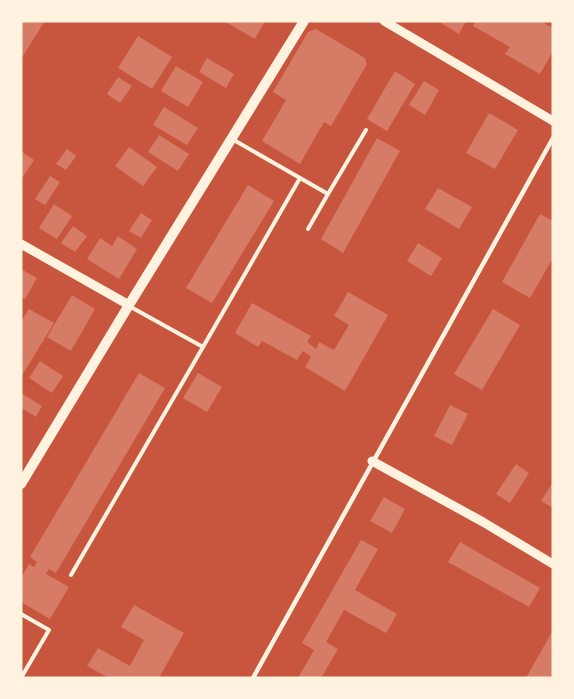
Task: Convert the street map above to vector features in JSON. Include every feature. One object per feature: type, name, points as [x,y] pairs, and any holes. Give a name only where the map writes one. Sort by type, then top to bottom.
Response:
[{"type":"main road","points":[[21,484],[304,21]]},
{"type":"street","points":[[384,21],[553,121]]},
{"type":"street","points":[[253,678],[553,138]]},
{"type":"street","points":[[21,244],[129,306]]},
{"type":"street","points":[[372,461],[483,522],[553,564]]},
{"type":"lane","points":[[308,229],[366,130]]},
{"type":"lane","points":[[232,139],[328,194]]},
{"type":"lane","points":[[72,575],[300,178]]},
{"type":"lane","points":[[129,306],[203,346]]},
{"type":"lane","points":[[21,614],[49,630],[22,678]]},
{"type":"building","points":[[21,21],[45,21],[21,59]]},
{"type":"building","points":[[224,21],[265,21],[255,39]]},
{"type":"building","points":[[443,21],[466,21],[459,34],[441,23]]},
{"type":"building","points":[[475,21],[540,21],[553,28],[553,51],[540,74],[505,54],[510,47],[473,26]]},
{"type":"building","points":[[316,29],[365,58],[367,64],[331,126],[324,122],[300,164],[262,141],[286,100],[273,92],[308,32]]},
{"type":"building","points":[[138,36],[172,57],[152,89],[118,68]]},
{"type":"building","points":[[207,58],[234,74],[226,88],[199,72]]},
{"type":"building","points":[[176,66],[203,82],[188,107],[161,91]]},
{"type":"building","points":[[395,71],[415,84],[387,131],[367,119]]},
{"type":"building","points":[[118,77],[132,86],[120,103],[107,94]]},
{"type":"building","points":[[424,81],[439,90],[425,115],[409,105]]},
{"type":"building","points":[[164,107],[198,128],[187,145],[153,125]]},
{"type":"building","points":[[489,113],[518,130],[495,169],[466,153]]},
{"type":"building","points":[[159,135],[189,154],[178,171],[148,152]]},
{"type":"building","points":[[377,138],[400,151],[343,253],[321,239]]},
{"type":"building","points":[[129,147],[157,167],[143,186],[115,166]]},
{"type":"building","points":[[67,149],[76,156],[66,170],[56,164]]},
{"type":"building","points":[[21,151],[34,160],[21,180]]},
{"type":"building","points":[[50,176],[60,182],[45,205],[35,199]]},
{"type":"building","points":[[248,185],[274,201],[212,303],[186,288]]},
{"type":"building","points":[[438,188],[472,207],[459,229],[425,209]]},
{"type":"building","points":[[54,204],[72,216],[57,239],[39,228]]},
{"type":"building","points":[[141,213],[152,220],[141,238],[129,231]]},
{"type":"building","points":[[540,214],[553,221],[553,258],[530,298],[502,282]]},
{"type":"building","points":[[73,226],[87,236],[75,252],[61,243]]},
{"type":"building","points":[[118,236],[137,249],[119,279],[87,259],[100,238],[112,246]]},
{"type":"building","points":[[418,243],[442,258],[431,276],[407,261]]},
{"type":"building","points":[[21,269],[37,278],[25,299],[21,297]]},
{"type":"building","points":[[348,292],[388,315],[345,391],[305,367],[311,357],[303,351],[297,360],[262,341],[258,347],[235,333],[252,303],[311,336],[307,342],[316,349],[319,342],[334,350],[349,325],[334,316]]},
{"type":"building","points":[[72,295],[95,309],[71,351],[47,337]]},
{"type":"building","points":[[29,309],[54,323],[21,377],[21,322]]},
{"type":"building","points":[[493,309],[520,325],[482,390],[454,374]]},
{"type":"building","points":[[40,361],[63,376],[52,393],[29,378]]},
{"type":"building","points":[[139,373],[165,388],[56,573],[49,569],[46,574],[69,587],[50,619],[21,602],[21,578],[29,564],[34,567],[37,562],[30,557]]},
{"type":"building","points":[[198,373],[222,387],[207,412],[183,398]]},
{"type":"building","points":[[21,393],[42,406],[36,417],[21,408]]},
{"type":"building","points":[[450,405],[468,414],[452,445],[434,436]]},
{"type":"building","points":[[516,464],[529,473],[510,503],[496,494]]},
{"type":"building","points":[[553,482],[553,508],[541,501]]},
{"type":"building","points":[[384,497],[405,509],[392,533],[370,521]]},
{"type":"building","points":[[361,540],[378,549],[355,590],[397,614],[386,633],[344,610],[326,642],[338,649],[321,678],[298,678],[314,650],[302,643]]},
{"type":"building","points":[[460,542],[540,588],[529,607],[448,562]]},
{"type":"building","points":[[134,605],[184,633],[159,678],[109,678],[87,666],[98,648],[130,666],[144,640],[121,627]]},
{"type":"building","points":[[553,630],[553,674],[551,678],[526,678]]}]
